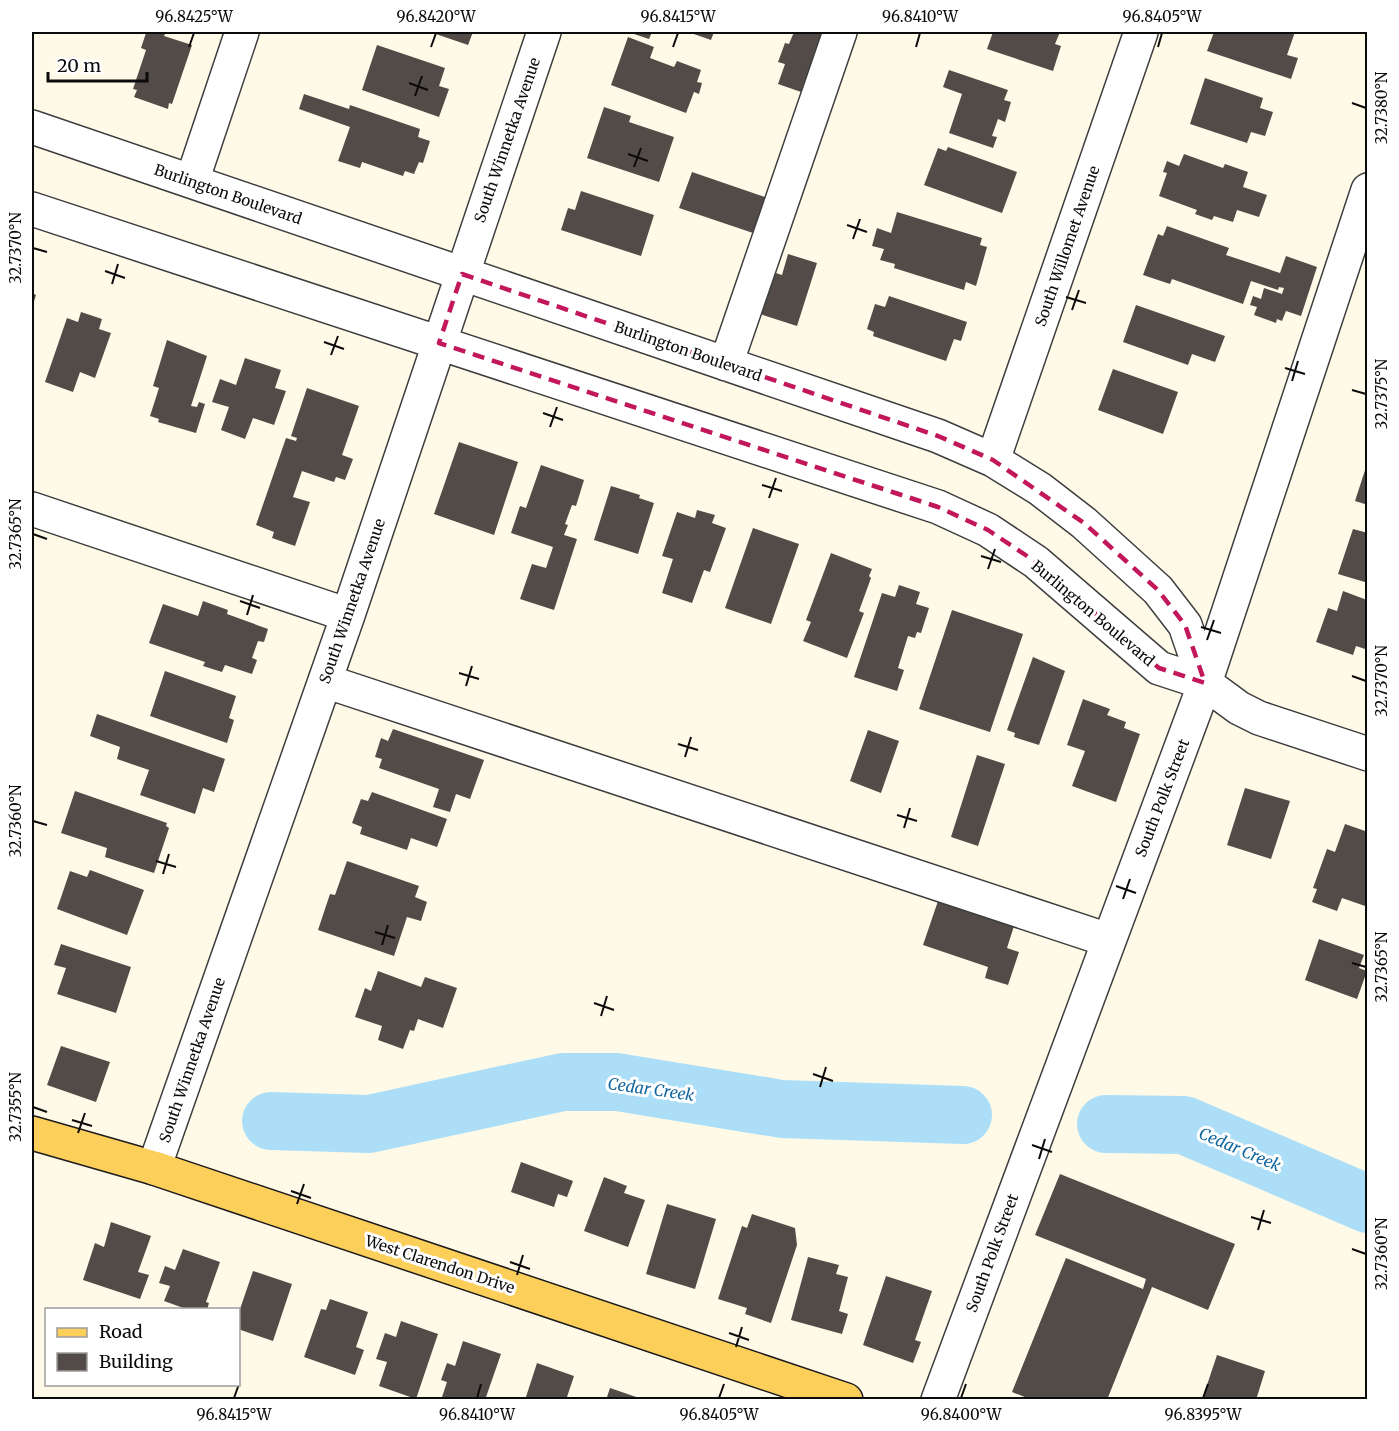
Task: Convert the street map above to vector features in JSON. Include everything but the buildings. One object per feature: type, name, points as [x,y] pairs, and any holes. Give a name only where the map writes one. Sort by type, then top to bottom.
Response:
[{"type":"main road","name":"West Clarendon Drive","points":[[32,1133],[154,1168],[846,1400]]},
{"type":"street","points":[[192,181],[242,32]]},
{"type":"street","name":"South Winnetka Avenue","points":[[154,1168],[348,615],[544,32]]},
{"type":"street","points":[[726,364],[840,32]]},
{"type":"street","name":"South Willomet Avenue","points":[[993,460],[1142,32]]},
{"type":"street","name":"Burlington Boulevard","points":[[32,127],[938,436],[993,460],[1040,489],[1084,523],[1158,590],[1185,625],[1205,683]]},
{"type":"street","name":"South Polk Street","points":[[938,1400],[1205,683],[1368,190]]},
{"type":"street","name":"Burlington Boulevard","points":[[32,209],[938,507],[988,530],[1036,562],[1159,668],[1205,683]]},
{"type":"street","points":[[32,509],[348,615]]},
{"type":"street","points":[[325,681],[1108,940]]},
{"type":"street","points":[[1205,683],[1239,708],[1259,718],[1368,754]]},
{"type":"highlighted area","points":[[462,274],[938,436],[993,460],[1084,523],[1158,590],[1185,625],[1205,683],[1159,668],[1036,562],[988,530],[938,507],[439,343]]},
{"type":"waterway","name":"Cedar Creek","points":[[271,1121],[369,1124],[563,1082],[617,1082],[782,1109],[963,1115]]},
{"type":"waterway","name":"Cedar Creek","points":[[1106,1124],[1184,1125],[1368,1204]]}]
